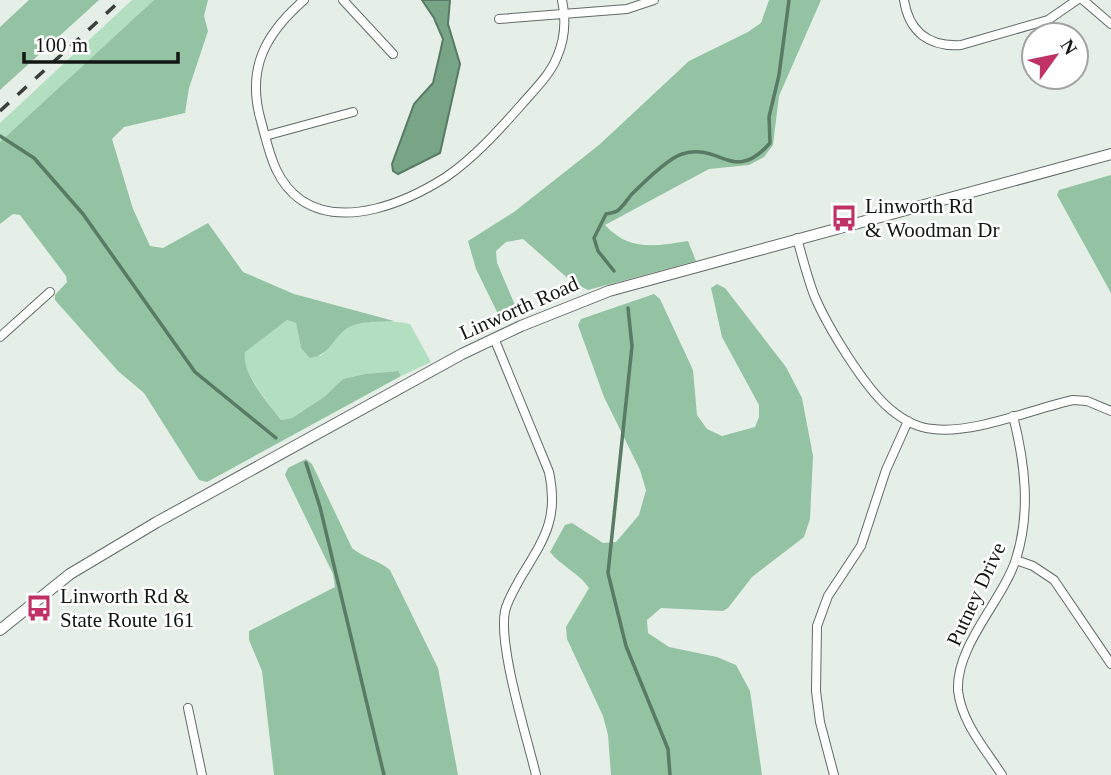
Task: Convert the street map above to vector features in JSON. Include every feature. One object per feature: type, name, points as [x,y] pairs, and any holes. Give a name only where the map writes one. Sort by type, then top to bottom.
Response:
[{"type":"main road","name":"Linworth Road","points":[[0,630],[70,574],[133,535],[495,338],[609,291],[1111,155]]},
{"type":"street","points":[[304,0],[287,15],[260,57],[255,81],[257,108],[273,166],[281,179],[300,199],[313,206],[353,213],[393,203],[447,177],[481,147],[542,82],[557,57],[565,30],[562,0]]},
{"type":"street","points":[[343,0],[393,54]]},
{"type":"street","points":[[499,19],[627,9],[654,0]]},
{"type":"street","points":[[904,0],[910,23],[916,32],[930,41],[951,45],[1048,20],[1077,0]]},
{"type":"street","points":[[1083,0],[1111,24]]},
{"type":"street","points":[[265,136],[353,112]]},
{"type":"street","points":[[797,238],[815,297],[831,326],[874,392],[891,410],[908,421],[934,430],[964,427],[1073,400],[1087,401],[1111,411]]},
{"type":"street","points":[[0,337],[50,292]]},
{"type":"street","points":[[495,338],[544,461],[553,491],[548,531],[510,596],[505,612],[504,631],[510,669],[537,775]]},
{"type":"street","name":"Putney Drive","points":[[1002,775],[970,725],[961,707],[958,689],[967,652],[1016,560],[1027,503],[1021,446],[1013,416]]},
{"type":"street","points":[[834,775],[822,733],[816,691],[817,625],[828,596],[861,546],[886,470],[908,421]]},
{"type":"street","points":[[1016,560],[1033,566],[1054,580],[1111,664]]},
{"type":"street","points":[[188,708],[202,775]]},
{"type":"shaded area","points":[[29,0],[99,0],[0,90],[0,27]]},
{"type":"shaded area","points":[[132,0],[154,0],[0,142],[0,123]]},
{"type":"shaded area","points":[[154,0],[208,0],[204,16],[208,31],[189,88],[185,113],[124,127],[112,139],[133,209],[150,246],[163,248],[208,223],[243,272],[294,294],[394,321],[368,322],[350,327],[340,334],[326,351],[310,358],[301,348],[296,323],[287,320],[245,352],[251,379],[281,420],[292,418],[324,397],[343,379],[398,371],[401,376],[207,482],[199,480],[144,393],[118,371],[55,300],[55,295],[67,282],[66,276],[20,215],[13,214],[0,224],[0,142]]},
{"type":"shaded area","points":[[422,0],[450,0],[448,24],[460,64],[440,153],[398,174],[393,171],[392,164],[414,104],[433,83],[443,39]]},
{"type":"shaded area","points":[[769,0],[821,0],[779,96],[773,145],[764,157],[749,165],[709,169],[605,225],[624,240],[644,245],[688,241],[696,261],[588,290],[572,282],[523,239],[506,242],[496,251],[497,263],[518,312],[516,319],[502,322],[476,269],[468,241],[514,212],[599,145],[689,61],[761,23]]},
{"type":"shaded area","points":[[1111,175],[1111,293],[1057,195],[1059,190]]},
{"type":"shaded area","points":[[717,284],[725,288],[786,367],[802,398],[813,456],[810,519],[804,537],[752,577],[728,608],[723,611],[661,608],[647,620],[648,633],[669,647],[717,657],[736,665],[750,691],[762,775],[611,775],[608,735],[603,716],[567,639],[566,627],[589,588],[550,552],[565,525],[572,523],[603,543],[616,542],[639,515],[646,490],[640,470],[604,397],[578,325],[581,319],[654,294],[660,299],[693,370],[697,415],[707,429],[722,436],[755,427],[759,417],[759,405],[722,337],[711,288]]},
{"type":"shaded area","points":[[287,320],[296,323],[301,348],[321,356],[341,333],[359,323],[385,321],[410,324],[431,362],[401,376],[397,371],[343,379],[324,397],[292,418],[281,420],[263,397],[247,369],[244,352]]},
{"type":"shaded area","points":[[306,459],[312,464],[352,548],[390,570],[438,668],[458,775],[274,775],[262,671],[249,640],[249,631],[335,587],[333,574],[285,475],[288,468]]},
{"type":"waterway","points":[[614,271],[598,251],[594,238],[606,214],[619,210],[631,195],[663,166],[676,156],[695,152],[736,162],[746,161],[770,143],[769,117],[779,75],[789,0]]},
{"type":"waterway","points":[[0,136],[34,158],[83,214],[195,372],[276,438]]},
{"type":"waterway","points":[[628,308],[632,346],[608,573],[626,646],[668,749],[670,775]]},
{"type":"waterway","points":[[306,463],[320,507],[384,775]]},
{"type":"railway","points":[[0,111],[121,0]]},
{"type":"place","name":"Linworth Rd & Woodman Dr","points":[[844,218]]},
{"type":"place","name":"Linworth Rd & State Route 161","points":[[39,608]]}]
